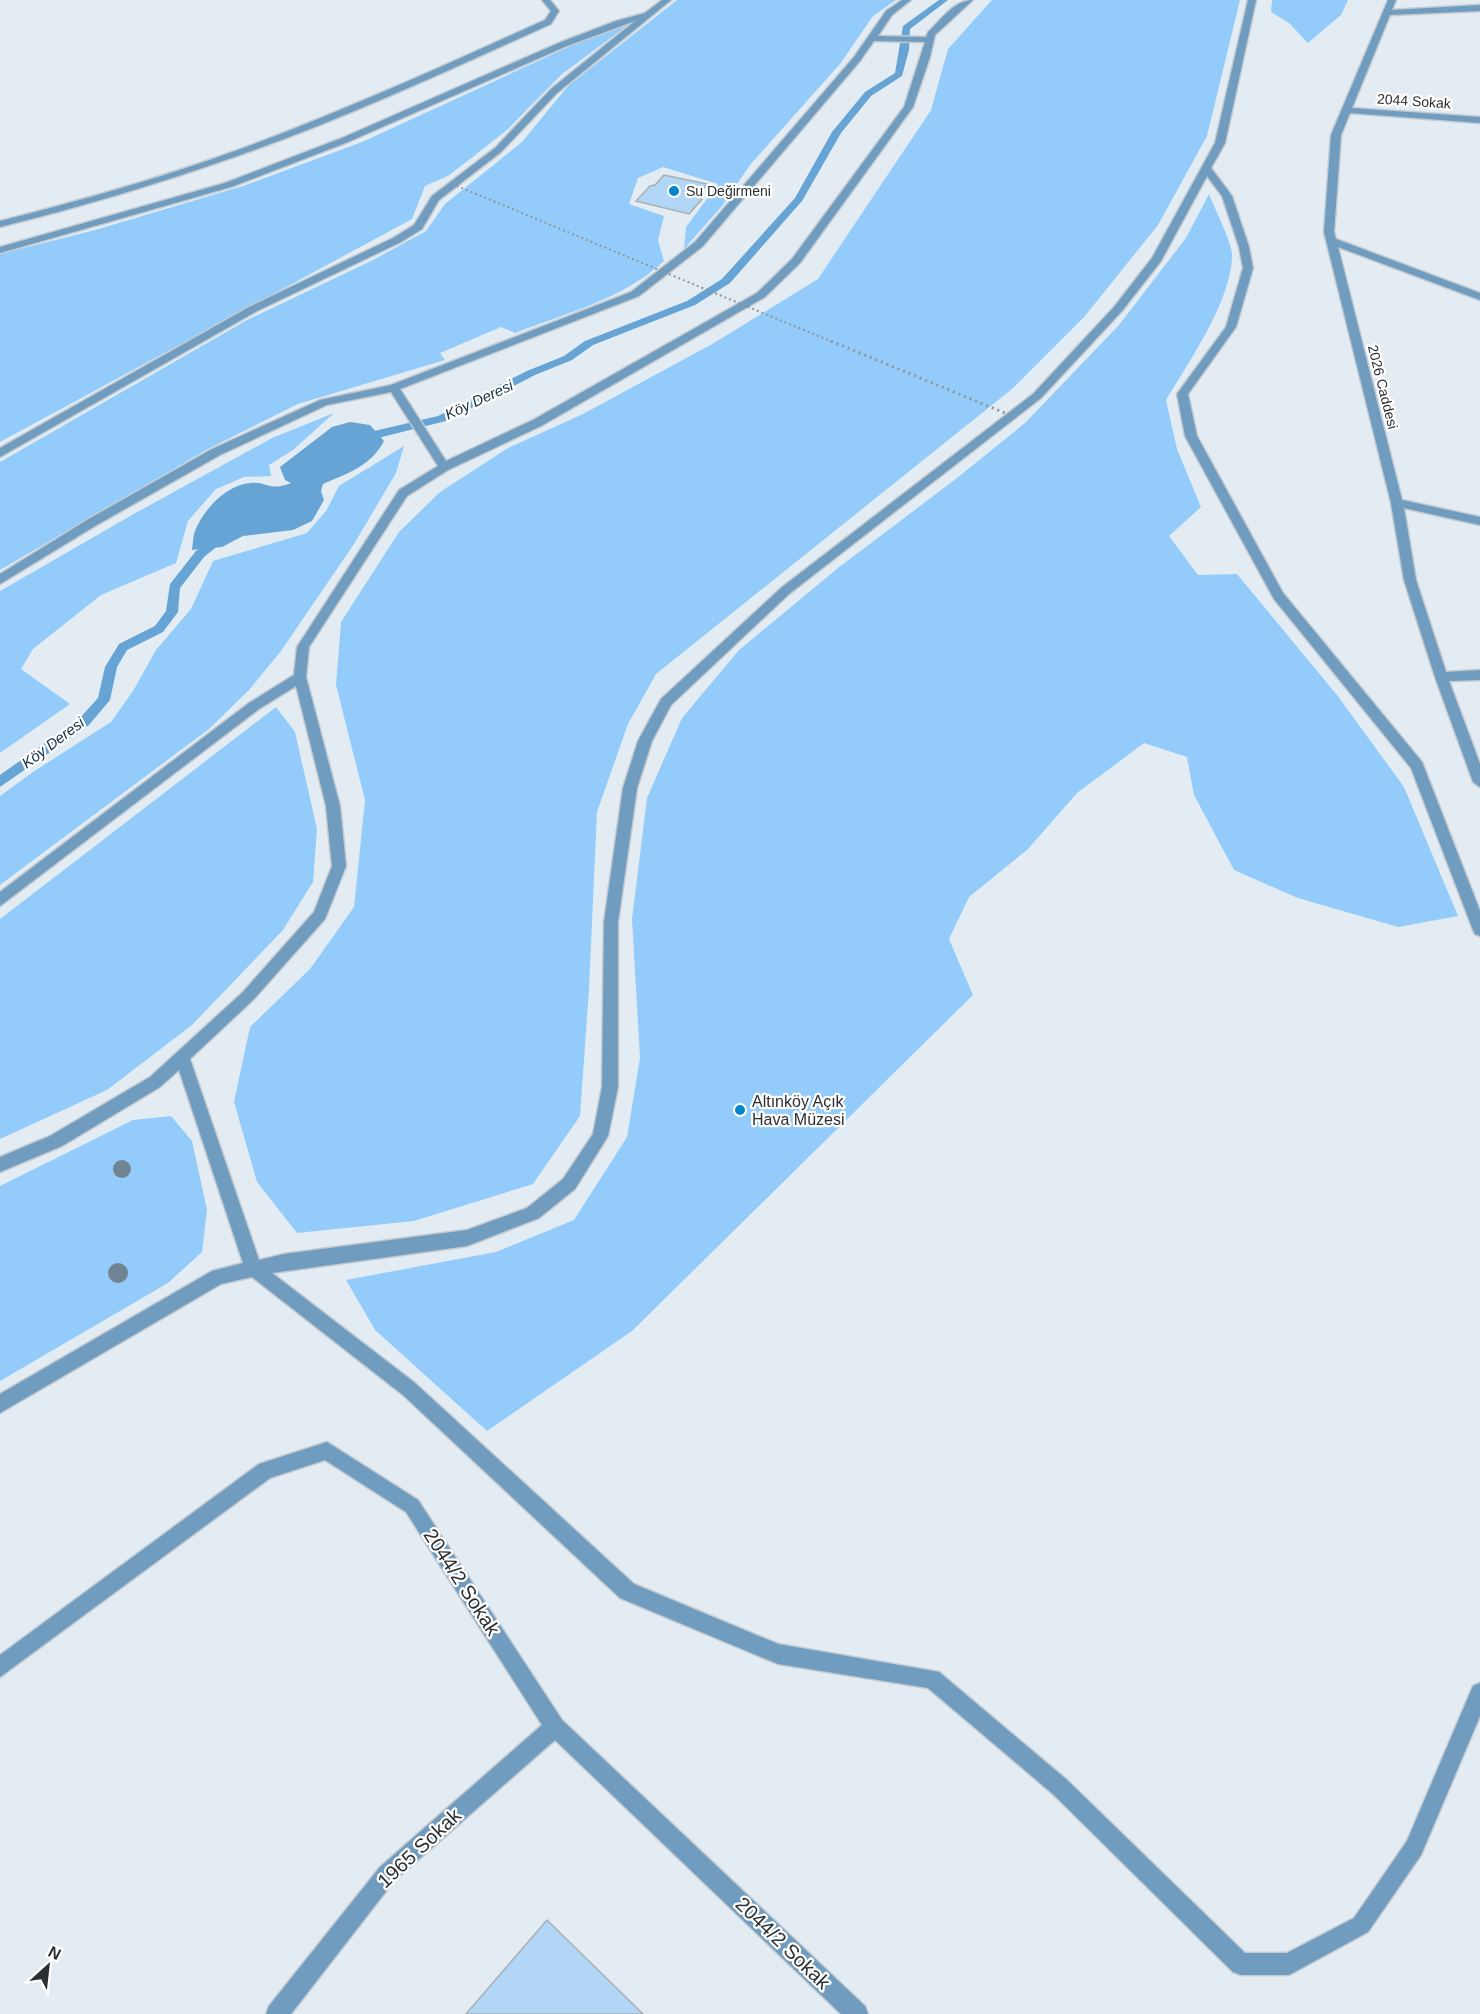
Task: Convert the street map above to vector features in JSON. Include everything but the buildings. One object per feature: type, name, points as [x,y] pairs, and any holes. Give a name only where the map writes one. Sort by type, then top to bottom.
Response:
[{"type":"street","points":[[0,224],[72,206],[238,153],[410,84],[548,22],[555,11],[546,0]]},
{"type":"street","points":[[0,453],[253,309],[396,240],[418,227],[435,198],[498,150],[554,91],[667,0]]},
{"type":"street","points":[[0,580],[216,452],[324,402],[394,388],[635,294],[699,244],[857,59],[889,13],[907,0]]},
{"type":"street","points":[[0,1165],[56,1141],[154,1082],[248,996],[320,915],[339,866],[333,806],[300,677],[303,647],[403,493],[444,467],[537,423],[760,295],[796,261],[908,107],[931,34],[959,6],[969,0]]},
{"type":"street","points":[[0,1404],[218,1276],[294,1260],[466,1239],[533,1213],[569,1184],[600,1136],[610,1087],[611,922],[630,788],[645,741],[666,702],[785,591],[1037,396],[1118,309],[1157,259],[1220,143],[1252,0]]},
{"type":"street","name":"2026 Caddesi","points":[[1392,0],[1336,135],[1329,232],[1397,503],[1410,580],[1441,677],[1480,782]]},
{"type":"street","points":[[1387,12],[1480,8]]},
{"type":"street","points":[[0,250],[228,184],[345,140],[564,44],[619,23],[652,14]]},
{"type":"street","points":[[871,38],[902,37],[930,40]]},
{"type":"street","name":"2044 Sokak","points":[[1347,110],[1480,120]]},
{"type":"street","points":[[1207,169],[1227,196],[1244,247],[1248,268],[1231,327],[1182,394],[1191,436],[1278,596],[1417,766],[1480,930]]},
{"type":"street","points":[[1332,241],[1480,297]]},
{"type":"street","points":[[394,388],[444,467]]},
{"type":"street","points":[[1397,503],[1480,521]]},
{"type":"street","points":[[1441,677],[1480,675]]},
{"type":"street","points":[[0,900],[254,706],[300,677]]},
{"type":"street","points":[[182,1057],[253,1269],[408,1389],[627,1591],[778,1654],[932,1679],[1060,1786],[1241,1964],[1289,1965],[1360,1925],[1414,1848],[1480,1693]]},
{"type":"street","name":"2044/2 Sokak","points":[[0,1667],[265,1470],[327,1451],[412,1506],[555,1727],[857,2014]]},
{"type":"street","name":"1965 Sokak","points":[[277,2014],[387,1874],[555,1727]]},
{"type":"path","points":[[452,184],[1012,416]]},
{"type":"shaded area","points":[[677,0],[896,0],[873,16],[840,64],[750,165],[722,206],[684,249],[686,227],[718,184],[663,167],[638,178],[629,204],[664,216],[658,240],[664,261],[631,285],[594,304],[515,333],[501,327],[440,353],[445,360],[298,404],[208,449],[0,570],[0,462],[247,320],[373,260],[426,231],[445,204],[522,142],[568,86]]},
{"type":"shaded area","points":[[992,0],[1240,0],[1207,136],[1158,225],[1085,316],[1012,389],[656,674],[628,724],[597,812],[589,989],[580,1116],[533,1184],[414,1221],[297,1233],[257,1182],[234,1102],[250,1027],[310,969],[354,907],[365,800],[336,685],[341,622],[399,532],[440,492],[508,448],[583,414],[714,343],[818,279],[931,110],[948,49]]},
{"type":"shaded area","points":[[1272,0],[1348,0],[1341,15],[1308,43],[1289,23],[1271,12]]},
{"type":"shaded area","points":[[628,25],[561,75],[508,129],[474,156],[448,176],[425,186],[412,219],[0,442],[0,254],[95,230],[243,186],[362,142],[588,38]]},
{"type":"shaded area","points":[[1209,194],[1232,254],[1230,271],[1218,310],[1166,400],[1177,449],[1201,507],[1169,536],[1198,575],[1237,574],[1337,695],[1404,787],[1458,916],[1398,927],[1298,898],[1234,870],[1194,795],[1187,757],[1144,743],[1077,793],[1028,849],[969,897],[949,939],[973,995],[632,1331],[487,1431],[375,1330],[346,1280],[496,1252],[574,1220],[627,1137],[640,1058],[632,919],[647,798],[682,718],[739,650],[838,568],[1025,423],[1119,325],[1186,238]]},
{"type":"shaded area","points":[[334,413],[293,450],[269,465],[271,476],[244,477],[216,489],[188,521],[176,563],[101,595],[33,649],[21,669],[70,704],[0,753],[0,591],[272,438]]},
{"type":"shaded area","points":[[350,422],[370,425],[384,441],[379,450],[366,463],[323,484],[321,491],[324,500],[312,521],[293,530],[243,536],[222,547],[192,550],[194,533],[216,500],[232,488],[241,485],[256,483],[277,487],[291,483],[285,480],[280,467],[332,427]]},
{"type":"shaded area","points":[[404,446],[396,473],[354,544],[281,651],[249,690],[209,729],[0,885],[0,796],[111,722],[133,691],[156,650],[191,609],[213,561],[307,533],[326,511],[339,486]]},
{"type":"shaded area","points":[[276,707],[295,732],[317,829],[313,882],[283,930],[192,1025],[107,1090],[0,1139],[0,919]]},
{"type":"shaded area","points":[[171,1116],[192,1141],[207,1210],[202,1252],[168,1283],[0,1381],[0,1186],[133,1120]]},
{"type":"waterway","name":"Köy Deresi","points":[[360,444],[374,435],[442,419],[531,373],[568,358],[589,343],[691,303],[726,281],[799,199],[837,132],[868,94],[899,74],[905,50],[906,28],[944,0]]},
{"type":"waterway","name":"Köy Deresi","points":[[0,782],[84,722],[104,700],[111,667],[123,647],[159,629],[172,612],[174,587],[200,554],[221,537]]},
{"type":"place","name":"Su Değirmeni","points":[[674,191]]},
{"type":"place","name":"Altınköy Açık Hava Müzesi","points":[[740,1110]]}]
